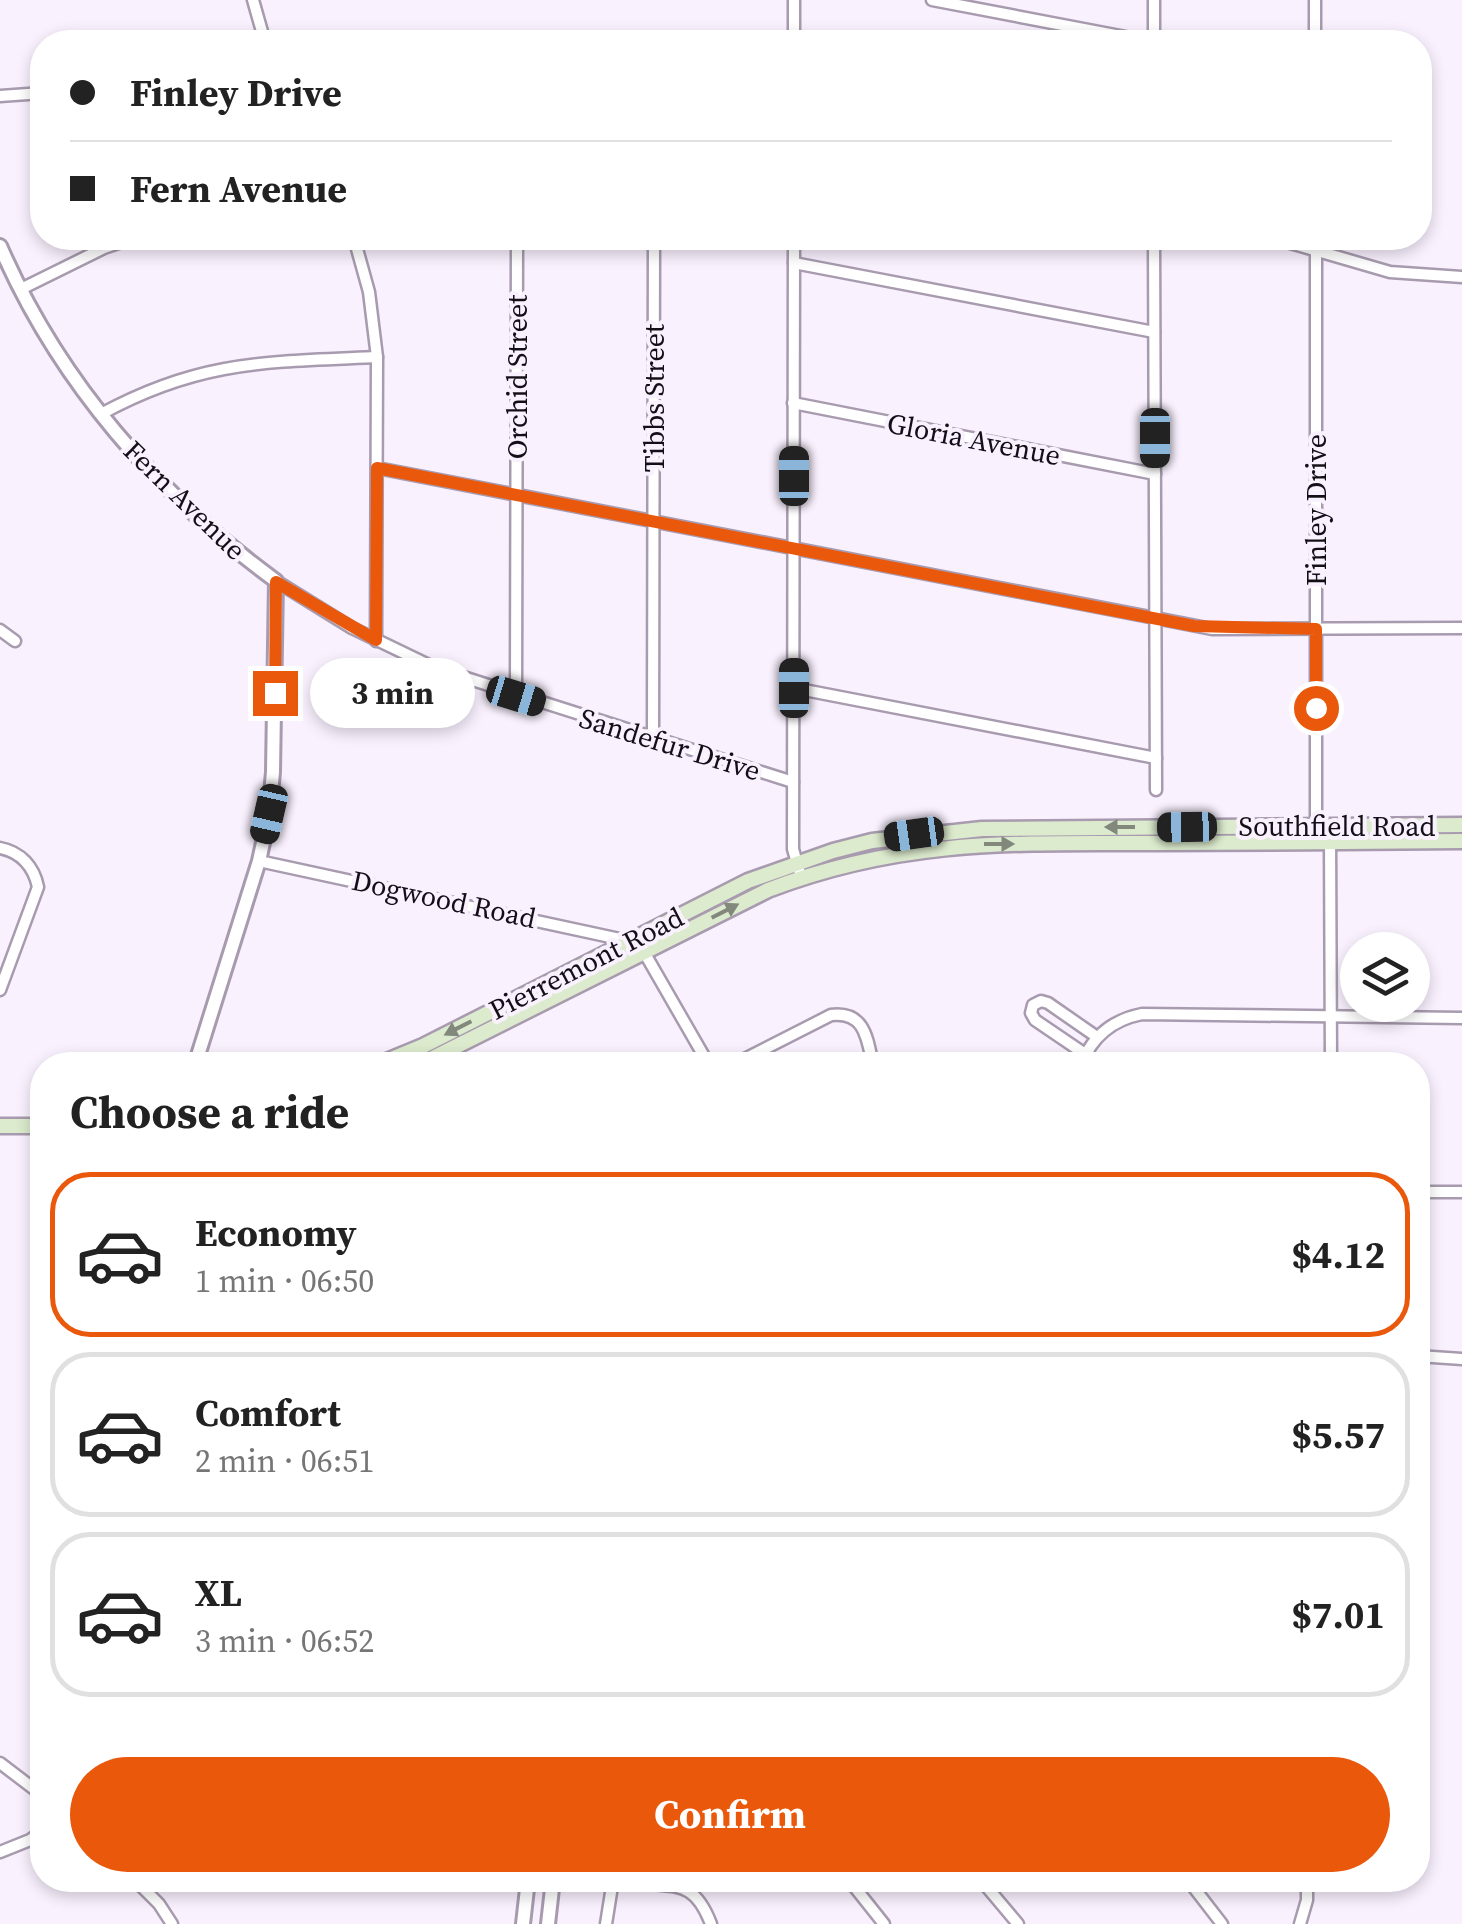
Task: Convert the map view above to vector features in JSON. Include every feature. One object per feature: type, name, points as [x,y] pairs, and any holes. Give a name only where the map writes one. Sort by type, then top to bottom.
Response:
[{"type":"main road","name":"Southfield Road","points":[[799,870],[872,841],[915,842],[963,829],[1048,836],[1462,825]]},
{"type":"main road","name":"Southfield Road","points":[[1154,835],[1323,843],[1462,841]]},
{"type":"main road","name":"Pierremont Road","points":[[433,1052],[584,964],[748,881],[799,870]]},
{"type":"main road","name":"Pierremont Road","points":[[435,1052],[593,978],[799,870]]},
{"type":"main road","points":[[584,964],[593,978]]},
{"type":"main road","points":[[0,1126],[30,1126]]},
{"type":"street","points":[[253,0],[262,30]]},
{"type":"street","points":[[794,0],[794,30]]},
{"type":"street","points":[[932,0],[1090,30]]},
{"type":"street","points":[[1153,30],[1154,0]]},
{"type":"street","points":[[1315,0],[1315,30]]},
{"type":"street","points":[[0,96],[30,94]]},
{"type":"street","name":"Fern Avenue","points":[[0,246],[53,346],[101,414],[172,493],[276,582]]},
{"type":"street","points":[[21,290],[100,250]]},
{"type":"street","points":[[357,250],[368,292],[377,357],[376,640]]},
{"type":"street","name":"Orchid Street","points":[[516,696],[517,250]]},
{"type":"street","name":"Tibbs Street","points":[[653,738],[654,250]]},
{"type":"street","points":[[794,250],[793,849],[799,870]]},
{"type":"street","points":[[1154,250],[1156,790]]},
{"type":"street","points":[[1313,250],[1390,272],[1462,277]]},
{"type":"street","name":"Finley Drive","points":[[1316,251],[1316,629],[1330,1052]]},
{"type":"street","points":[[794,264],[1154,332]]},
{"type":"street","points":[[101,414],[142,392],[218,368],[377,357]]},
{"type":"street","name":"Gloria Avenue","points":[[794,403],[1155,474]]},
{"type":"street","points":[[377,468],[1212,629],[1462,628]]},
{"type":"street","points":[[198,1052],[259,862],[272,790],[276,582]]},
{"type":"street","name":"Sandefur Drive","points":[[276,582],[376,640],[435,668],[794,782]]},
{"type":"street","points":[[0,630],[15,640]]},
{"type":"street","points":[[794,688],[1156,758]]},
{"type":"street","points":[[0,848],[14,852],[26,862],[38,887],[0,990]]},
{"type":"street","name":"Dogwood Road","points":[[259,862],[629,941]]},
{"type":"street","points":[[629,941],[644,952],[702,1052]]},
{"type":"street","points":[[1074,1052],[1036,1020],[1031,1013],[1033,1004],[1048,1003],[1097,1037]]},
{"type":"street","points":[[757,1052],[830,1014],[850,1016],[862,1025],[869,1052]]},
{"type":"street","points":[[1088,1052],[1097,1037],[1120,1020],[1142,1014],[1462,1018]]},
{"type":"street","points":[[1430,1192],[1462,1192]]},
{"type":"street","points":[[1430,1357],[1462,1360]]},
{"type":"street","points":[[0,1763],[30,1786]]},
{"type":"street","points":[[0,1852],[30,1840]]},
{"type":"street","points":[[148,1892],[172,1924]]},
{"type":"street","points":[[523,1924],[527,1892]]},
{"type":"street","points":[[548,1924],[551,1892]]},
{"type":"street","points":[[606,1924],[611,1892]]},
{"type":"street","points":[[689,1892],[702,1901],[711,1924]]},
{"type":"street","points":[[859,1892],[884,1924]]},
{"type":"street","points":[[992,1892],[1018,1924]]},
{"type":"street","points":[[1197,1892],[1222,1924]]},
{"type":"street","points":[[1300,1924],[1307,1892]]},
{"type":"route","points":[[275,693],[276,582],[376,640],[377,468],[1194,626],[1316,629],[1316,708]]}]
